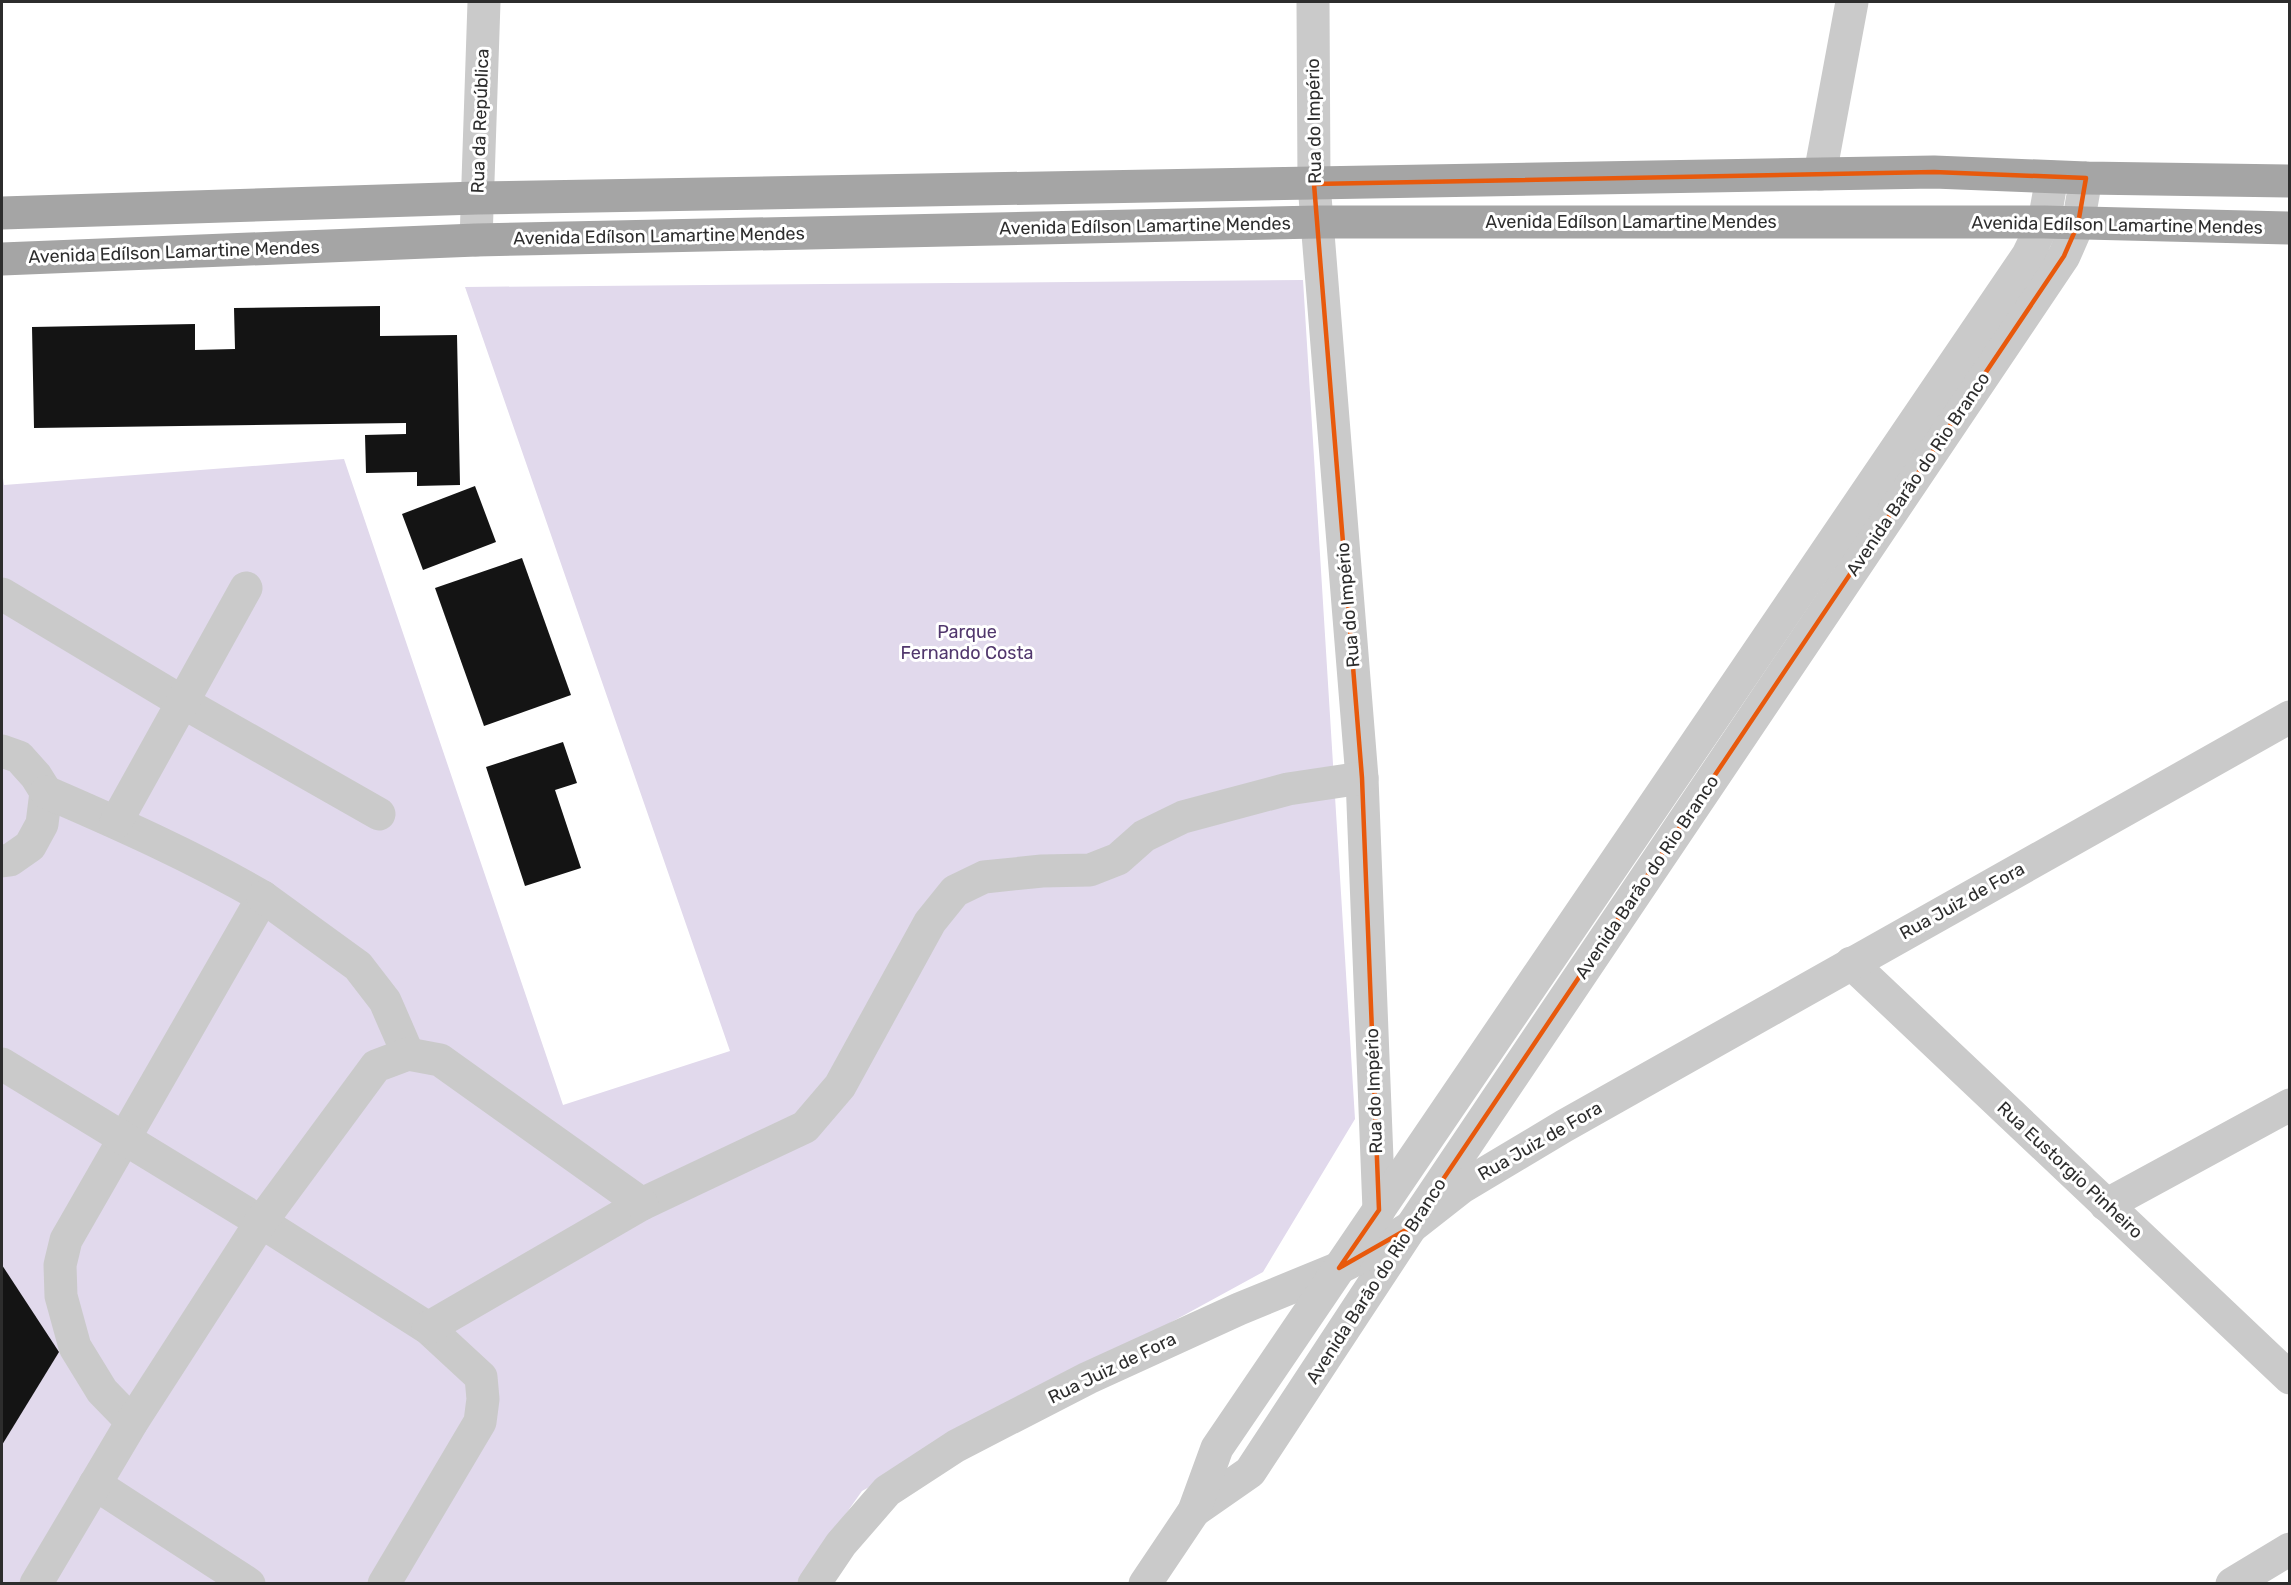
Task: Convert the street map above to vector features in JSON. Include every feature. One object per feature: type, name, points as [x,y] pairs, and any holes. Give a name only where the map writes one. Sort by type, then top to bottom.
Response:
[{"type":"main road","points":[[2,213],[477,198],[1934,172],[2086,178],[2289,181]]},
{"type":"main road","points":[[1158,226],[1159,186]]},
{"type":"main road","points":[[995,189],[995,229]]},
{"type":"main road","points":[[707,194],[709,235]]},
{"type":"main road","points":[[635,195],[638,237]]},
{"type":"main road","name":"Avenida Edílson Lamartine Mendes","points":[[2,259],[476,240],[1317,222],[2044,222],[2289,228]]},
{"type":"street","name":"Rua da República","points":[[476,240],[484,2]]},
{"type":"street","name":"Rua do Império","points":[[1312,2],[1314,184],[1362,778],[1379,1210]]},
{"type":"street","points":[[1820,174],[1852,2]]},
{"type":"street","name":"Avenida Barão do Rio Branco","points":[[1145,1584],[1194,1511],[1216,1448],[2028,255],[2044,222],[2052,177]]},
{"type":"street","name":"Avenida Barão do Rio Branco","points":[[1194,1511],[1250,1472],[1411,1227],[2064,256],[2078,224],[2086,178]]},
{"type":"street","points":[[116,822],[184,704],[246,588]]},
{"type":"street","points":[[2,594],[184,704],[379,814]]},
{"type":"street","name":"Rua Juiz de Fora","points":[[814,1584],[841,1544],[887,1491],[956,1446],[1088,1378],[1239,1308],[1340,1268],[1376,1249],[1411,1227],[1462,1186],[1851,963],[2289,717]]},
{"type":"street","points":[[2,751],[19,757],[36,776],[46,792],[116,822],[233,880],[263,897],[358,966],[385,1001],[408,1054]]},
{"type":"street","points":[[428,1328],[642,1204],[805,1127],[840,1086],[930,922],[954,891],[984,877],[1042,871],[1090,870],[1118,860],[1144,836],[1183,817],[1288,789],[1362,778]]},
{"type":"street","points":[[2,861],[10,860],[30,846],[42,824],[46,792]]},
{"type":"street","points":[[132,1422],[102,1391],[75,1347],[60,1286],[60,1265],[66,1240],[263,897]]},
{"type":"street","name":"Rua Eustorgio Pinheiro","points":[[1851,963],[2289,1378]]},
{"type":"street","points":[[36,1584],[132,1422],[261,1222],[376,1066],[408,1054],[440,1060],[642,1204]]},
{"type":"street","points":[[2,1064],[261,1222],[428,1328],[481,1377],[483,1399],[480,1422],[384,1584]]},
{"type":"street","points":[[2106,1205],[2289,1105]]},
{"type":"street","points":[[95,1484],[249,1584]]},
{"type":"street","points":[[2232,1584],[2289,1549]]},
{"type":"highlighted area","points":[[1934,172],[2086,178],[2078,224],[2064,256],[1411,1227],[1339,1268],[1379,1210],[1362,778],[1314,184]]},
{"type":"green space","name":"Parque Fernando Costa","points":[[1303,280],[1355,1119],[1263,1272],[862,1491],[797,1583],[2,1583],[2,471],[4,485],[344,459],[563,1105],[730,1051],[465,287]]},
{"type":"building","points":[[380,306],[380,336],[457,335],[460,485],[417,486],[417,472],[366,473],[365,435],[406,434],[406,423],[34,428],[32,327],[195,324],[195,350],[235,349],[234,308]]},
{"type":"building","points":[[475,486],[496,542],[423,570],[402,514]]},
{"type":"building","points":[[522,558],[571,695],[484,726],[435,588]]},
{"type":"building","points":[[563,742],[577,783],[555,790],[581,868],[525,886],[486,767]]},
{"type":"building","points":[[2,1265],[59,1352],[2,1445]]}]
